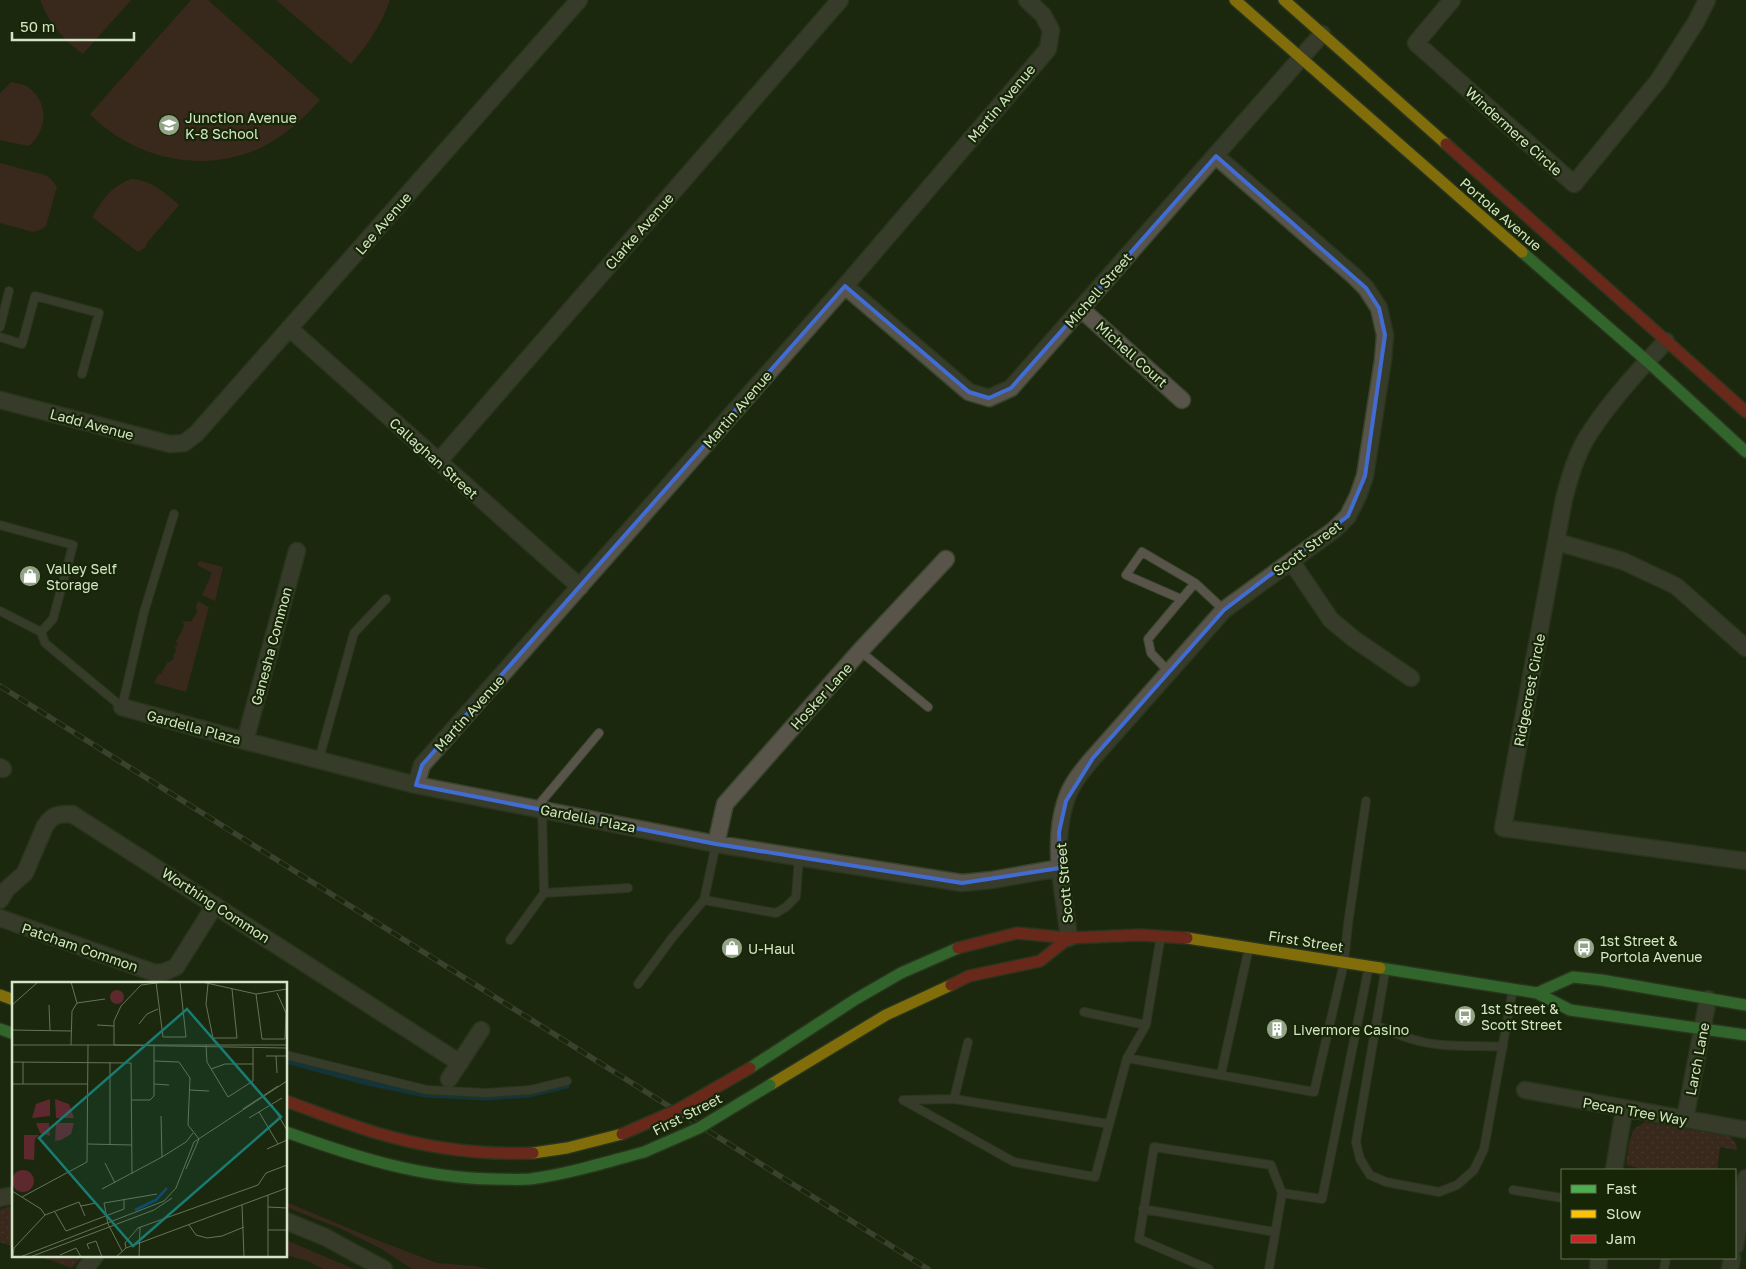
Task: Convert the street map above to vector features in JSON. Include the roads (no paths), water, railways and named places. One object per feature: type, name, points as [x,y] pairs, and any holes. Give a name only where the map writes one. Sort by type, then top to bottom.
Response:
[{"type":"main road","name":"Portola Avenue","points":[[1234,0],[1647,362],[1746,452]]},
{"type":"main road","name":"Portola Avenue","points":[[1284,0],[1746,412]]},
{"type":"main road","name":"First Street","points":[[288,1102],[378,1133],[419,1143],[475,1152],[533,1153],[578,1147],[622,1134],[677,1110],[750,1068],[856,999],[901,973],[958,948],[1018,933],[1069,938],[1140,935],[1192,938],[1537,993],[1570,1010],[1746,1035]]},
{"type":"main road","name":"First Street","points":[[288,1133],[353,1156],[419,1173],[480,1180],[532,1179],[578,1170],[644,1152],[699,1128],[886,1015],[970,976],[1040,961],[1069,938]]},
{"type":"main road","points":[[1537,993],[1573,977],[1601,980],[1746,1005]]},
{"type":"main road","points":[[0,995],[12,999]]},
{"type":"main road","points":[[0,1029],[12,1033]]},
{"type":"street","name":"Lee Avenue","points":[[184,443],[196,434],[579,0]]},
{"type":"street","name":"Clarke Avenue","points":[[438,462],[840,0]]},
{"type":"street","name":"Martin Avenue","points":[[416,784],[422,765],[845,286],[1048,49],[1051,30],[1044,15],[1027,0]]},
{"type":"street","name":"Windermere Circle","points":[[1452,0],[1416,43],[1574,184],[1658,81],[1696,22],[1707,0]]},
{"type":"street","name":"Michell Street","points":[[845,286],[969,392],[989,398],[1011,388],[1322,34]]},
{"type":"street","name":"Scott Street","points":[[1069,938],[1060,868],[1059,832],[1066,800],[1075,780],[1224,610],[1334,530],[1348,516],[1365,476],[1383,360],[1385,335],[1379,308],[1366,288],[1216,156]]},
{"type":"street","name":"Michell Court","points":[[1082,309],[1182,400]]},
{"type":"street","name":"Callaghan Street","points":[[289,328],[580,588]]},
{"type":"street","name":"Ridgecrest Circle","points":[[1666,342],[1647,362],[1596,425],[1573,468],[1564,499],[1503,828],[1746,861]]},
{"type":"street","name":"Ladd Avenue","points":[[0,400],[170,444],[184,443]]},
{"type":"street","points":[[1557,542],[1623,561],[1676,586],[1746,648]]},
{"type":"street","name":"Ganesha Common","points":[[245,741],[297,551]]},
{"type":"street","name":"Hosker Lane","points":[[716,844],[725,804],[860,651],[946,559]]},
{"type":"street","points":[[1291,561],[1331,620],[1354,639],[1411,678]]},
{"type":"street","name":"Gardella Plaza","points":[[122,707],[245,741],[416,784],[716,844],[962,883],[992,880],[1060,868]]},
{"type":"street","name":"Worthing Common","points":[[0,900],[7,889],[25,873],[44,826],[49,820],[58,814],[72,814],[460,1063]]},
{"type":"street","name":"Patcham Common","points":[[0,918],[154,973],[164,972],[176,966],[215,905]]},
{"type":"street","name":"Larch Lane","points":[[1686,1119],[1708,999]]},
{"type":"street","points":[[449,1080],[481,1030]]},
{"type":"street","name":"Pecan Tree Way","points":[[1525,1090],[1624,1110],[1746,1130]]},
{"type":"street","points":[[1614,1169],[1624,1110]]},
{"type":"street","points":[[1736,1244],[1742,1230],[1746,1178]]},
{"type":"street","points":[[288,1222],[325,1237],[384,1269]]},
{"type":"street","points":[[85,1269],[95,1256]]},
{"type":"lane","points":[[0,327],[9,291]]},
{"type":"lane","points":[[0,337],[22,344],[34,296],[99,313],[82,374]]},
{"type":"lane","points":[[0,611],[41,632],[45,643],[122,707],[144,612],[174,514]]},
{"type":"lane","points":[[0,525],[73,545],[53,619],[41,632]]},
{"type":"lane","points":[[1181,598],[1126,575],[1142,552],[1195,582],[1224,610]]},
{"type":"lane","points":[[1169,672],[1151,653],[1148,639],[1195,582]]},
{"type":"lane","points":[[319,759],[354,633],[386,599]]},
{"type":"lane","points":[[860,651],[928,707]]},
{"type":"lane","points":[[510,940],[544,893],[539,809],[600,733]]},
{"type":"lane","points":[[1127,1058],[1314,1092],[1344,963],[1366,801]]},
{"type":"lane","points":[[638,984],[672,938],[704,900],[716,844]]},
{"type":"lane","points":[[704,900],[776,913],[786,907],[796,897],[799,857]]},
{"type":"lane","points":[[544,893],[628,888]]},
{"type":"lane","points":[[1109,1124],[954,1099],[903,1100],[1014,1162],[1095,1176],[1127,1058],[1146,1025],[1160,936]]},
{"type":"lane","points":[[1221,1074],[1249,947]]},
{"type":"lane","points":[[1282,1193],[1322,1200],[1369,967]]},
{"type":"lane","points":[[1385,970],[1356,1142],[1360,1159],[1370,1175],[1386,1182],[1439,1192],[1457,1185],[1474,1170],[1484,1149],[1513,989]]},
{"type":"lane","points":[[1084,1012],[1146,1025]]},
{"type":"lane","points":[[1376,1024],[1400,1036],[1421,1042],[1452,1046],[1503,1048]]},
{"type":"lane","points":[[954,1099],[968,1042]]},
{"type":"lane","points":[[288,1055],[427,1090],[486,1093],[521,1091],[567,1081]]},
{"type":"lane","points":[[1209,1269],[1138,1239],[1154,1147],[1271,1165],[1282,1193],[1269,1269]]},
{"type":"lane","points":[[1513,1190],[1561,1198]]},
{"type":"lane","points":[[1143,1209],[1275,1232]]},
{"type":"waterway","points":[[288,1062],[368,1083],[426,1095],[487,1098],[529,1095],[567,1086]]},
{"type":"railway","points":[[0,686],[928,1269]]},
{"type":"place","name":"Junction Avenue K-8 School","points":[[169,125]]},
{"type":"place","name":"Valley Self Storage","points":[[30,576]]},
{"type":"place","name":"U-Haul","points":[[732,948]]},
{"type":"place","name":"1st Street & Portola Avenue","points":[[1584,948]]},
{"type":"place","name":"1st Street & Scott Street","points":[[1465,1016]]},
{"type":"place","name":"Livermore Casino","points":[[1277,1029]]}]
